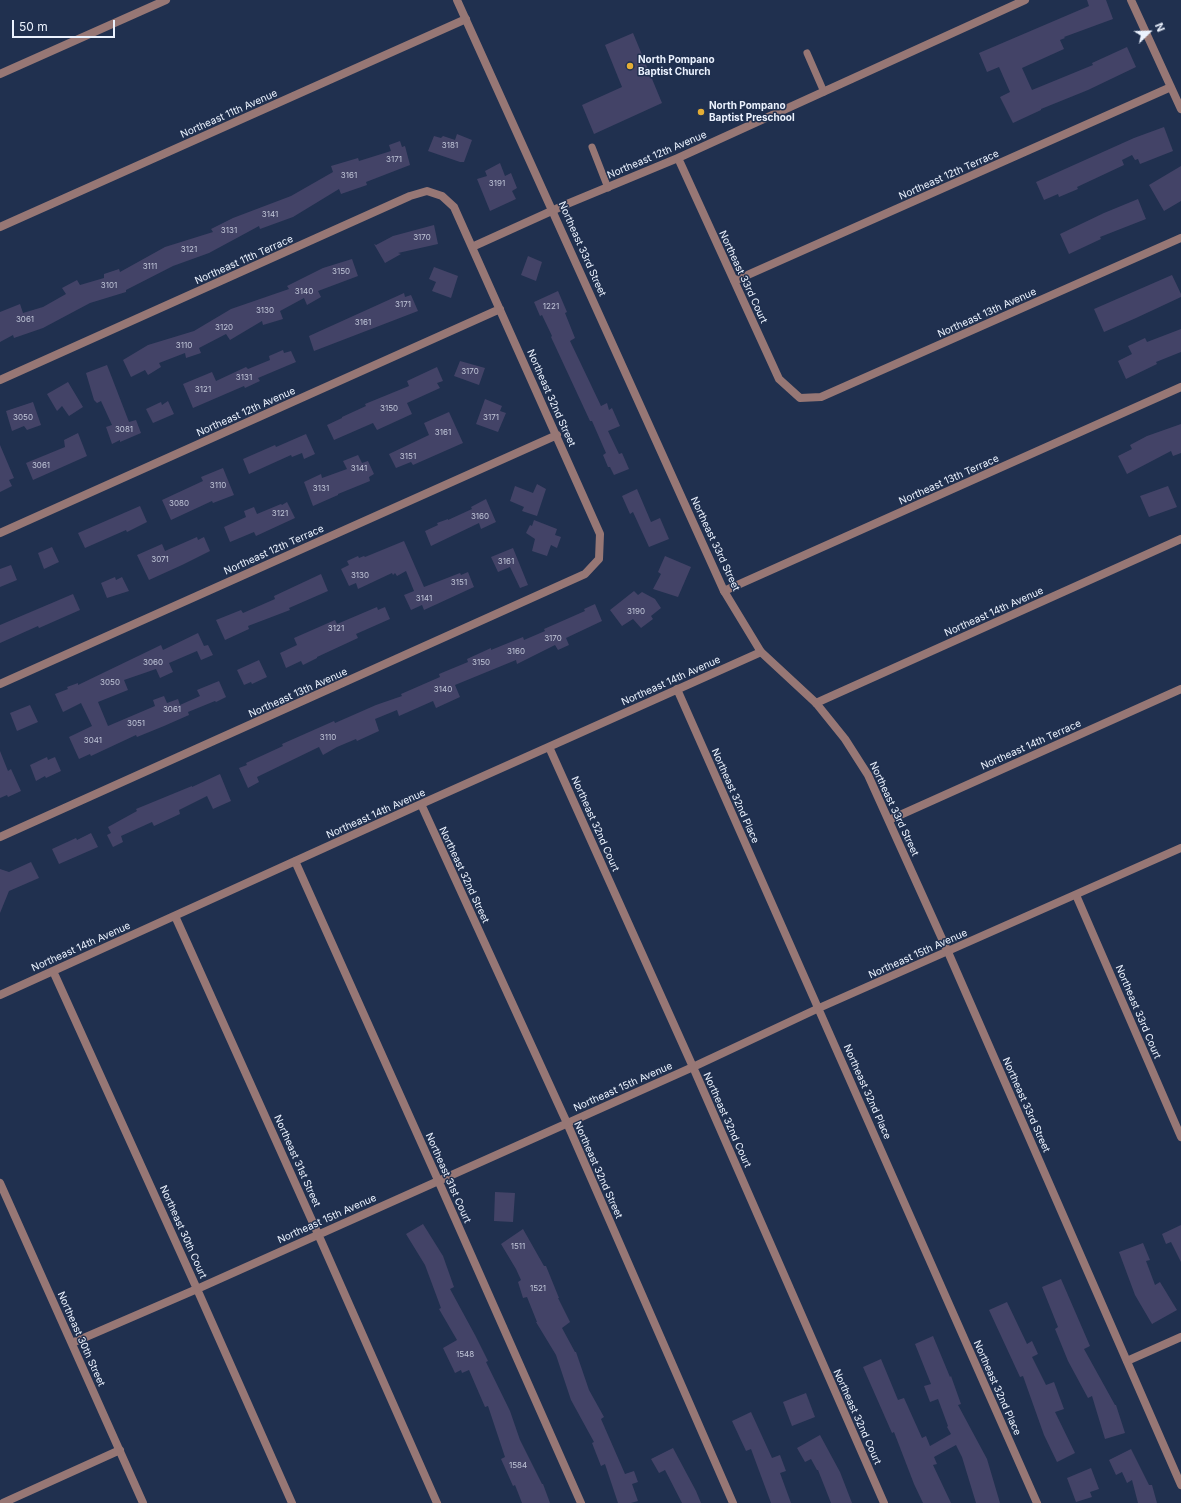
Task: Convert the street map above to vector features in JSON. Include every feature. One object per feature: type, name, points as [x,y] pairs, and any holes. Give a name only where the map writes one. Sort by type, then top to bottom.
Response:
[{"type":"street","points":[[0,74],[166,0]]},
{"type":"street","name":"Northeast 33rd Street","points":[[457,0],[724,591],[761,652],[816,703],[845,739],[868,775],[948,952],[1181,1485]]},
{"type":"street","name":"Northeast 12th Avenue","points":[[472,247],[553,210],[678,158],[1025,0]]},
{"type":"street","points":[[1131,0],[1181,110]]},
{"type":"street","name":"Northeast 11th Avenue","points":[[0,227],[466,18]]},
{"type":"street","name":"Northeast 12th Terrace","points":[[734,281],[1171,87]]},
{"type":"street","name":"Northeast 33rd Court","points":[[678,158],[779,379],[800,398]]},
{"type":"street","name":"Northeast 11th Terrace","points":[[0,380],[410,196],[427,191],[442,196],[454,207],[472,247]]},
{"type":"street","name":"Northeast 13th Avenue","points":[[800,398],[821,398],[1181,238]]},
{"type":"street","name":"Northeast 32nd Street","points":[[472,247],[600,534],[599,559]]},
{"type":"street","name":"Northeast 12th Avenue","points":[[0,533],[500,309]]},
{"type":"street","name":"Northeast 13th Terrace","points":[[724,591],[1181,388]]},
{"type":"street","name":"Northeast 12th Terrace","points":[[0,684],[557,435]]},
{"type":"street","name":"Northeast 14th Avenue","points":[[816,703],[1181,539]]},
{"type":"street","name":"Northeast 13th Avenue","points":[[0,837],[585,574],[599,559]]},
{"type":"street","name":"Northeast 14th Avenue","points":[[0,995],[761,652]]},
{"type":"street","name":"Northeast 32nd Place","points":[[677,689],[1037,1503]]},
{"type":"street","name":"Northeast 14th Terrace","points":[[889,820],[1181,689]]},
{"type":"street","name":"Northeast 32nd Court","points":[[549,747],[693,1067],[884,1503]]},
{"type":"street","name":"Northeast 32nd Street","points":[[421,804],[566,1123],[733,1503]]},
{"type":"street","name":"Northeast 15th Avenue","points":[[72,1343],[197,1289],[693,1067],[819,1008],[1181,848]]},
{"type":"street","name":"Northeast 31st Court","points":[[295,861],[581,1503]]},
{"type":"street","name":"Northeast 33rd Court","points":[[1076,895],[1181,1137]]},
{"type":"street","name":"Northeast 31st Street","points":[[176,916],[437,1503]]},
{"type":"street","name":"Northeast 30th Court","points":[[53,971],[292,1503]]},
{"type":"street","name":"Northeast 30th Street","points":[[0,1183],[143,1503]]},
{"type":"street","points":[[1126,1361],[1181,1337]]},
{"type":"street","points":[[3,1503],[120,1450]]},
{"type":"lane","points":[[807,53],[824,92]]},
{"type":"lane","points":[[592,147],[608,188]]},
{"type":"building","points":[[1087,0],[1106,0],[1113,19],[1064,37],[1065,38],[1060,40],[1064,49],[1022,68],[1032,90],[1093,65],[1092,63],[1127,47],[1136,67],[1013,123],[1000,97],[1010,92],[999,67],[987,72],[979,53],[1089,6]]},
{"type":"building","name":"North Pompano Baptist Church","points":[[633,33],[662,103],[594,134],[582,105],[622,87],[605,45]]},
{"type":"building","points":[[1164,127],[1173,151],[1140,164],[1138,159],[1135,160],[1132,155],[1122,160],[1124,165],[1077,187],[1078,189],[1059,197],[1058,194],[1044,200],[1036,182],[1134,138]]},
{"type":"building","points":[[457,134],[472,140],[464,162],[428,151],[434,136],[441,138],[443,136],[455,140]]},
{"type":"building","points":[[400,141],[402,147],[405,146],[410,165],[366,182],[367,185],[341,194],[339,189],[293,217],[260,229],[259,226],[209,253],[173,266],[126,290],[126,292],[90,303],[43,328],[14,338],[13,335],[0,342],[0,312],[20,304],[23,313],[43,307],[66,294],[62,288],[77,280],[80,285],[104,278],[104,274],[119,269],[120,272],[165,247],[213,232],[211,229],[233,218],[291,196],[333,172],[331,166],[358,158],[359,161],[391,151],[389,145]]},
{"type":"building","points":[[500,163],[505,176],[511,173],[517,188],[512,191],[516,199],[490,211],[477,179],[487,176],[485,171]]},
{"type":"building","points":[[1181,166],[1181,201],[1164,211],[1149,185]]},
{"type":"building","points":[[1138,199],[1146,219],[1100,237],[1101,239],[1069,254],[1060,234]]},
{"type":"building","points":[[434,225],[438,244],[398,253],[401,254],[385,263],[374,244],[376,245],[393,236]]},
{"type":"building","points":[[528,256],[542,262],[536,281],[521,275]]},
{"type":"building","points":[[352,259],[358,276],[318,291],[321,297],[307,305],[304,298],[280,311],[283,319],[263,325],[262,321],[230,340],[226,334],[199,348],[201,353],[186,358],[185,353],[159,363],[161,367],[148,375],[145,370],[131,377],[123,360],[148,345],[194,331],[231,309],[289,289],[287,286],[323,268]]},
{"type":"building","points":[[434,267],[458,276],[451,298],[432,291],[436,282],[429,279]]},
{"type":"building","points":[[1172,275],[1181,297],[1104,332],[1094,309]]},
{"type":"building","points":[[558,291],[567,312],[565,313],[575,338],[570,341],[601,406],[607,403],[609,410],[612,408],[620,426],[608,431],[619,454],[622,453],[629,469],[614,475],[610,467],[608,467],[603,455],[606,453],[592,421],[590,421],[551,337],[552,336],[542,315],[540,316],[534,302]]},
{"type":"building","points":[[404,293],[405,297],[411,295],[418,311],[314,351],[309,336]]},
{"type":"building","points":[[1181,329],[1181,352],[1156,362],[1157,364],[1126,379],[1118,361],[1132,354],[1128,346],[1145,338],[1147,342]]},
{"type":"building","points":[[283,350],[284,353],[291,351],[296,362],[258,378],[260,381],[245,388],[244,386],[193,408],[183,384],[212,372],[216,381],[246,367],[248,369],[270,360],[269,356]]},
{"type":"building","points":[[460,361],[485,368],[479,385],[454,376]]},
{"type":"building","points":[[107,365],[129,422],[136,420],[141,433],[112,444],[106,427],[112,425],[101,401],[97,403],[94,400],[86,373]]},
{"type":"building","points":[[437,367],[443,381],[437,383],[440,388],[407,403],[412,414],[377,430],[373,423],[334,440],[327,425],[366,406],[365,404],[409,386],[407,381]]},
{"type":"building","points":[[68,382],[83,407],[69,416],[62,406],[57,411],[47,394]]},
{"type":"building","points":[[485,399],[502,406],[500,411],[506,413],[498,432],[476,424]]},
{"type":"building","points":[[168,401],[174,414],[153,423],[146,409],[161,402],[162,405]]},
{"type":"building","points":[[33,402],[41,425],[27,430],[24,426],[12,431],[6,411]]},
{"type":"building","points":[[449,412],[463,443],[413,465],[411,462],[396,468],[389,454],[429,435],[424,423]]},
{"type":"building","points":[[1181,424],[1181,453],[1173,456],[1171,451],[1127,474],[1118,456],[1132,449],[1130,445],[1147,436]]},
{"type":"building","points":[[78,433],[87,456],[33,480],[26,463],[65,447],[64,440]]},
{"type":"building","points":[[306,434],[315,454],[304,459],[302,453],[292,457],[291,455],[249,474],[243,459],[275,445],[276,447]]},
{"type":"building","points":[[0,445],[14,478],[9,480],[12,486],[0,492]]},
{"type":"building","points":[[358,455],[362,463],[368,461],[374,474],[369,477],[370,481],[313,506],[304,482],[321,474],[322,478],[347,469],[343,461]]},
{"type":"building","points":[[223,468],[234,495],[213,503],[212,501],[171,520],[162,500],[203,481],[201,477]]},
{"type":"building","points":[[537,484],[546,489],[537,516],[522,511],[524,507],[510,501],[515,486],[533,493]]},
{"type":"building","points":[[1168,486],[1177,507],[1149,517],[1140,496]]},
{"type":"building","points":[[637,489],[651,522],[660,518],[669,539],[649,547],[633,512],[630,514],[622,496]]},
{"type":"building","points":[[486,499],[496,522],[481,529],[479,523],[431,546],[425,531],[438,525],[437,523],[448,520],[472,509],[471,507]]},
{"type":"building","points":[[287,502],[295,518],[256,536],[254,532],[230,542],[224,527],[246,517],[244,511],[254,507],[257,514]]},
{"type":"building","points":[[140,506],[147,522],[127,532],[126,530],[85,548],[78,533]]},
{"type":"building","points":[[534,520],[557,529],[555,535],[561,537],[557,548],[551,545],[547,556],[532,551],[535,539],[526,533],[530,525],[532,526]]},
{"type":"building","points":[[197,537],[198,540],[204,537],[210,551],[149,580],[137,555],[162,544],[165,551]]},
{"type":"building","points":[[404,541],[424,587],[460,573],[461,575],[468,572],[474,587],[424,610],[422,605],[411,610],[404,595],[414,591],[406,571],[397,576],[395,573],[393,575],[392,573],[358,589],[356,583],[349,586],[341,569],[349,565],[347,561],[358,556],[359,558],[365,557]]},
{"type":"building","points":[[52,547],[59,562],[44,569],[38,553]]},
{"type":"building","points":[[513,548],[528,585],[520,588],[510,567],[498,572],[491,557]]},
{"type":"building","points":[[665,556],[691,567],[678,597],[653,589],[661,574],[658,572]]},
{"type":"building","points":[[11,565],[17,580],[0,587],[0,569]]},
{"type":"building","points":[[321,574],[328,591],[289,608],[290,610],[248,626],[249,629],[225,640],[216,620],[241,610],[243,613],[275,599],[274,596]]},
{"type":"building","points":[[115,577],[116,580],[122,577],[129,591],[107,598],[101,583]]},
{"type":"building","points":[[634,591],[638,595],[642,592],[655,599],[661,608],[651,616],[653,619],[641,628],[633,619],[622,626],[610,610]]},
{"type":"building","points":[[73,594],[80,610],[39,628],[38,626],[0,643],[0,625]]},
{"type":"building","points":[[595,604],[602,621],[566,638],[569,645],[558,650],[555,645],[517,664],[516,660],[455,685],[460,697],[436,708],[433,701],[399,716],[397,710],[375,719],[379,731],[357,741],[356,739],[337,747],[323,755],[319,747],[257,777],[259,782],[248,788],[239,768],[247,765],[246,763],[283,746],[282,744],[334,721],[335,723],[376,705],[402,696],[401,694],[440,677],[439,674],[468,662],[467,659],[491,648],[491,650],[523,637],[524,640],[545,631],[544,629],[585,611],[584,609]]},
{"type":"building","points":[[377,607],[378,610],[385,607],[390,619],[356,634],[358,638],[303,665],[301,661],[286,668],[280,653],[297,645],[294,638],[335,620],[337,624]]},
{"type":"building","points":[[198,633],[204,646],[208,645],[213,655],[201,660],[197,651],[169,663],[173,672],[160,678],[156,669],[124,680],[128,690],[98,702],[108,726],[155,706],[153,700],[164,696],[167,703],[178,699],[180,705],[200,696],[197,690],[219,681],[226,697],[188,712],[189,715],[164,726],[137,737],[136,735],[91,756],[90,754],[79,759],[69,737],[92,726],[81,703],[63,712],[55,694],[68,689],[67,687],[78,683],[78,685],[161,645],[163,650]]},
{"type":"building","points":[[259,660],[267,677],[252,684],[251,682],[244,685],[237,670]]},
{"type":"building","points":[[30,705],[38,722],[17,731],[10,713]]},
{"type":"building","points":[[0,751],[8,771],[11,769],[21,791],[8,797],[7,795],[0,798]]},
{"type":"building","points":[[47,757],[48,760],[55,757],[61,771],[46,778],[45,776],[36,781],[30,765]]},
{"type":"building","points":[[220,774],[231,801],[213,809],[207,796],[179,810],[180,814],[154,826],[152,822],[121,836],[123,842],[113,847],[107,835],[111,833],[108,827],[137,811],[136,809],[192,787]]},
{"type":"building","points":[[91,833],[98,847],[59,864],[52,849]]},
{"type":"building","points":[[31,862],[39,878],[9,891],[0,913],[0,869],[9,872]]},
{"type":"building","points":[[495,1192],[515,1193],[513,1222],[494,1221]]},
{"type":"building","points":[[423,1224],[443,1256],[454,1287],[450,1289],[488,1361],[486,1362],[510,1411],[520,1440],[543,1484],[550,1503],[522,1503],[515,1485],[513,1486],[501,1459],[505,1457],[488,1406],[485,1407],[469,1370],[462,1373],[461,1370],[455,1373],[443,1348],[457,1340],[439,1309],[441,1308],[425,1265],[406,1234]]},
{"type":"building","points":[[1181,1225],[1181,1262],[1171,1242],[1166,1244],[1162,1234]]},
{"type":"building","points":[[523,1229],[544,1266],[546,1266],[558,1298],[570,1322],[562,1328],[576,1352],[589,1390],[604,1417],[601,1419],[625,1474],[634,1471],[638,1482],[632,1484],[638,1501],[631,1503],[618,1503],[605,1464],[601,1466],[592,1443],[594,1442],[571,1400],[556,1355],[536,1322],[527,1297],[523,1298],[518,1282],[521,1280],[501,1244]]},
{"type":"building","points":[[1143,1243],[1150,1260],[1146,1261],[1155,1285],[1160,1282],[1177,1310],[1152,1324],[1135,1295],[1119,1252]]},
{"type":"building","points":[[1061,1279],[1090,1346],[1084,1349],[1116,1405],[1125,1433],[1105,1439],[1092,1396],[1088,1398],[1068,1361],[1055,1329],[1058,1327],[1042,1287]]},
{"type":"building","points":[[1007,1302],[1027,1344],[1032,1341],[1038,1354],[1032,1357],[1046,1385],[1054,1382],[1064,1409],[1055,1412],[1075,1453],[1057,1462],[1044,1435],[1023,1376],[1020,1377],[989,1310]]},
{"type":"building","points":[[933,1336],[950,1377],[951,1376],[961,1404],[958,1405],[987,1459],[1000,1503],[976,1503],[962,1457],[956,1445],[934,1457],[937,1464],[933,1465],[951,1503],[923,1503],[894,1432],[892,1433],[863,1367],[881,1359],[898,1400],[904,1398],[922,1438],[926,1436],[930,1446],[951,1434],[947,1427],[948,1426],[938,1399],[930,1402],[924,1386],[931,1384],[915,1344]]},
{"type":"building","points":[[806,1393],[815,1417],[792,1426],[783,1402]]},
{"type":"building","points":[[751,1412],[772,1458],[780,1455],[786,1471],[780,1473],[791,1503],[771,1503],[751,1449],[746,1451],[732,1421]]},
{"type":"building","points":[[820,1435],[840,1472],[852,1503],[831,1503],[818,1470],[811,1459],[805,1462],[797,1448]]},
{"type":"building","points":[[673,1448],[701,1503],[682,1503],[665,1470],[659,1473],[651,1459]]},
{"type":"building","points":[[1131,1449],[1149,1485],[1152,1485],[1157,1503],[1138,1503],[1132,1480],[1127,1483],[1122,1472],[1116,1475],[1109,1460]]},
{"type":"building","points":[[1091,1468],[1099,1489],[1090,1492],[1092,1497],[1076,1502],[1067,1478]]},
{"type":"place","name":"North Pompano Baptist Church","points":[[630,66]]},
{"type":"place","name":"North Pompano Baptist Preschool","points":[[701,112]]}]
